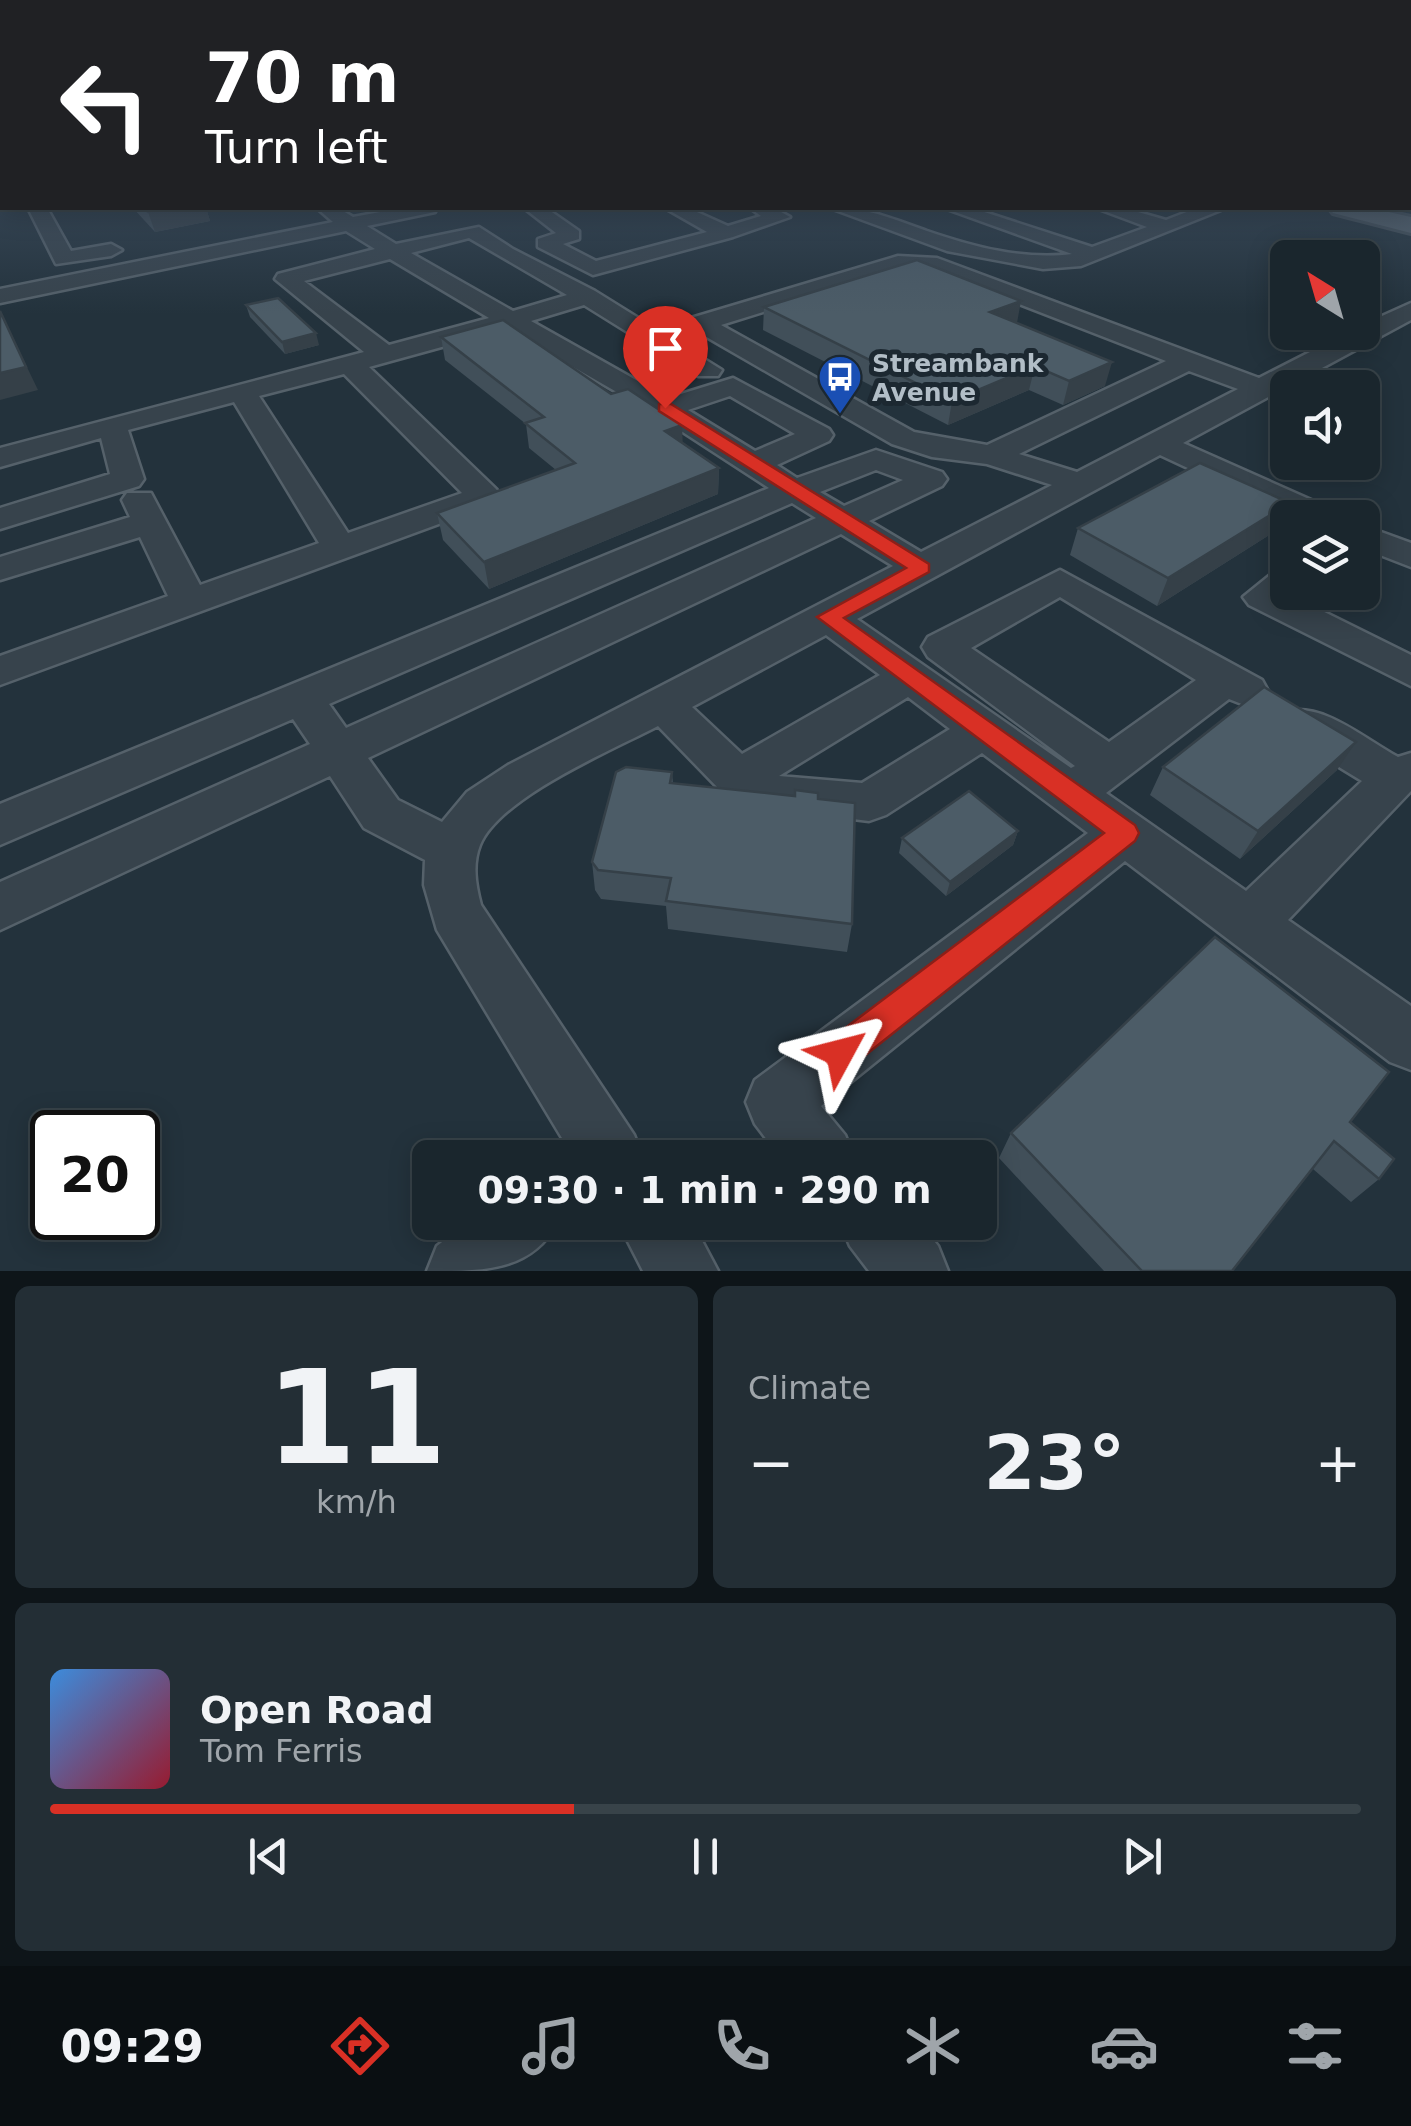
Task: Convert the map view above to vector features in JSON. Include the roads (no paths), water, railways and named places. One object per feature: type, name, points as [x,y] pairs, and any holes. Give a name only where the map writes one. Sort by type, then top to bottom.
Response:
[{"type":"main road","points":[[1350,210],[1411,225]]},
{"type":"main road","points":[[1381,210],[1411,217]]},
{"type":"street","points":[[39,210],[64,259],[217,230]]},
{"type":"street","points":[[329,210],[665,408],[921,568]]},
{"type":"street","points":[[0,296],[418,210]]},
{"type":"street","points":[[505,254],[572,235],[537,210]]},
{"type":"street","points":[[678,210],[726,232]]},
{"type":"street","points":[[545,243],[593,268],[780,217],[764,210]]},
{"type":"street","points":[[846,210],[1013,263],[1073,262],[1088,252],[1211,210]]},
{"type":"street","points":[[960,210],[1088,252]]},
{"type":"street","points":[[1112,210],[1166,226]]},
{"type":"street","points":[[385,355],[286,280],[399,254],[423,242],[472,231],[505,254],[587,296],[708,370]]},
{"type":"street","points":[[102,252],[118,271]]},
{"type":"street","points":[[1082,484],[990,455],[932,448],[903,438],[700,323],[898,264],[937,265],[1262,389]]},
{"type":"street","points":[[0,458],[385,355],[587,296]]},
{"type":"street","points":[[598,1140],[456,914],[446,883],[450,849],[480,809],[520,780],[1411,310]]},
{"type":"street","points":[[990,455],[1190,360]]},
{"type":"street","points":[[0,671],[484,496],[350,364]]},
{"type":"street","points":[[665,408],[733,386],[818,435],[753,464]]},
{"type":"street","points":[[242,392],[340,548]]},
{"type":"street","points":[[112,425],[128,479],[190,602]]},
{"type":"street","points":[[1159,443],[1284,500]]},
{"type":"street","points":[[0,825],[794,490],[876,459],[932,479],[0,907]]},
{"type":"street","points":[[0,519],[128,479]]},
{"type":"street","points":[[0,570],[150,522]]},
{"type":"street","points":[[1380,542],[1411,556]]},
{"type":"street","points":[[1249,923],[1403,775],[1227,679],[1060,581],[942,647],[1090,780],[1125,833],[1411,1041]]},
{"type":"street","points":[[1288,610],[1411,672]]},
{"type":"street","points":[[828,617],[983,730],[1090,780]]},
{"type":"street","points":[[738,778],[910,676]]},
{"type":"street","points":[[1090,780],[1227,679]]},
{"type":"street","points":[[302,698],[381,814],[450,849]]},
{"type":"street","points":[[662,704],[738,778],[772,794],[869,802],[983,730]]},
{"type":"street","points":[[808,1140],[778,1102],[1125,833]]},
{"type":"street","points":[[462,1271],[501,1240]]},
{"type":"street","points":[[663,1240],[683,1271]]},
{"type":"street","points":[[888,1240],[913,1271]]},
{"type":"place","name":"Streambank Avenue","points":[[840,415]]}]
